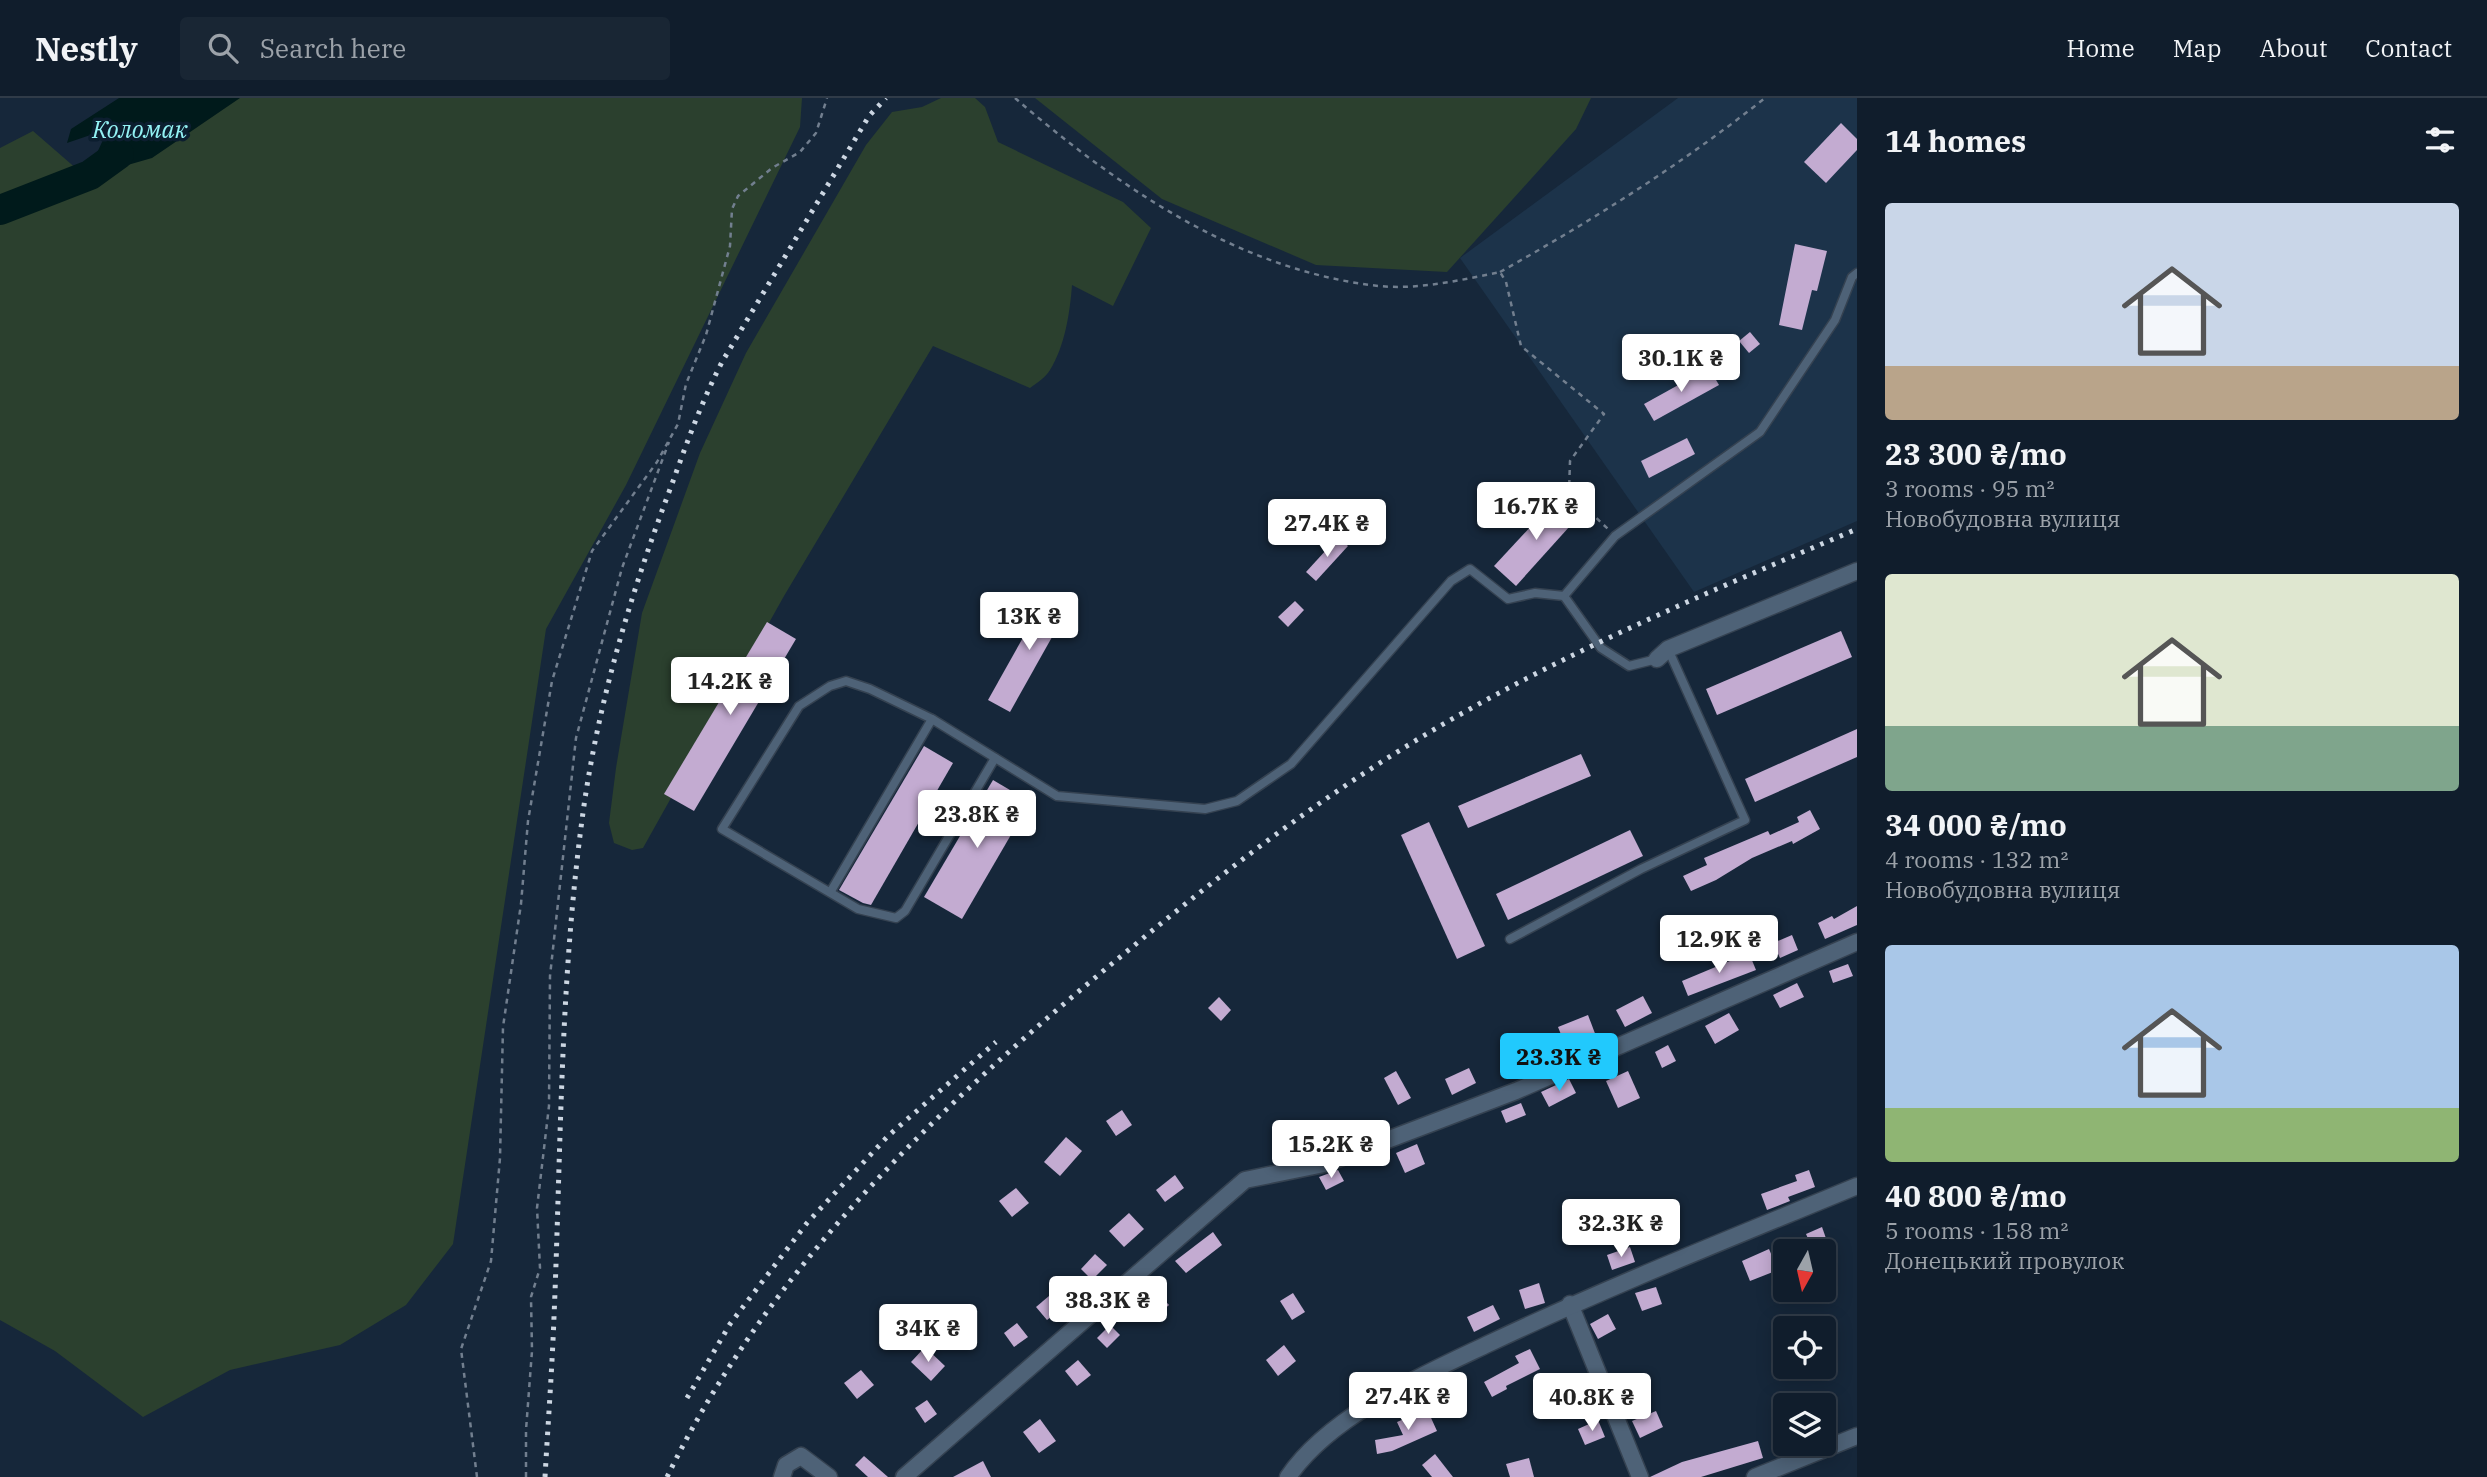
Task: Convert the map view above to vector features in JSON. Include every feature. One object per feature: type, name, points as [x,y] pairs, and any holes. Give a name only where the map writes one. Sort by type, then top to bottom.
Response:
[{"type":"street","points":[[1663,654],[1857,571]]},
{"type":"street","points":[[904,1477],[1245,1180],[1324,1164],[1516,1091],[1857,942]]},
{"type":"street","points":[[1288,1477],[1303,1455],[1321,1440],[1409,1382],[1570,1304],[1857,1186]]},
{"type":"street","points":[[1570,1304],[1640,1477]]},
{"type":"street","points":[[1755,1477],[1857,1436]]},
{"type":"street","points":[[782,1477],[786,1465],[801,1456],[829,1477]]},
{"type":"lane","points":[[1564,596],[1615,536],[1760,432],[1835,320],[1852,277],[1857,273]]},
{"type":"lane","points":[[995,758],[905,911],[896,918],[858,909],[722,830],[799,706],[830,687],[846,681],[882,694],[932,719],[1057,796],[1112,803],[1205,809],[1237,801],[1291,764],[1451,581],[1470,569],[1508,599],[1535,593],[1564,596],[1601,648],[1629,666],[1663,654],[1745,820],[1641,869],[1510,939]]},
{"type":"lane","points":[[831,891],[932,719]]},
{"type":"path","points":[[477,1477],[461,1349],[491,1261],[500,1158],[503,1027],[522,904],[528,821],[552,681],[592,551],[657,462],[680,419],[686,384],[713,309],[730,246],[732,209],[738,196],[772,168],[800,152],[816,133],[827,98]]},
{"type":"path","points":[[1015,98],[1132,189],[1214,237],[1303,272],[1380,286],[1438,284],[1500,272],[1578,228],[1667,171],[1765,98]]},
{"type":"path","points":[[1500,272],[1506,282],[1521,346],[1604,414],[1570,461],[1569,492],[1615,536]]},
{"type":"path","points":[[526,1477],[526,1430],[532,1351],[531,1297],[540,1268],[537,1208],[549,1106],[550,976],[576,738],[622,568],[675,426]]},
{"type":"shaded area","points":[[239,98],[802,98],[800,127],[626,485],[546,629],[453,1244],[406,1305],[340,1345],[230,1370],[143,1417],[55,1351],[0,1320],[0,148],[33,131],[86,177]]},
{"type":"shaded area","points":[[941,98],[975,98],[985,107],[998,142],[1123,202],[1151,228],[1113,306],[1072,285],[1063,340],[1055,361],[1048,373],[1030,388],[933,346],[784,596],[643,848],[632,850],[614,843],[609,823],[642,613],[700,453],[746,353],[866,145],[892,112],[922,107]]},
{"type":"shaded area","points":[[1035,98],[1591,98],[1576,129],[1447,272],[1316,265],[1162,199]]},
{"type":"shaded area","points":[[1678,98],[1857,98],[1857,521],[1694,592],[1460,258]]},
{"type":"water","name":"Коломак","points":[[119,98],[240,98],[152,158],[86,177],[108,129],[67,143],[71,129]]},
{"type":"building","points":[[1841,123],[1857,139],[1857,150],[1826,183],[1804,162]]},
{"type":"building","points":[[1795,244],[1827,251],[1817,291],[1812,290],[1802,330],[1779,325]]},
{"type":"building","points":[[1750,332],[1760,344],[1749,353],[1739,341]]},
{"type":"building","points":[[1709,368],[1719,385],[1654,421],[1644,404]]},
{"type":"building","points":[[1687,438],[1695,454],[1649,478],[1641,461]]},
{"type":"building","points":[[1558,497],[1579,516],[1516,586],[1494,566]]},
{"type":"building","points":[[1338,537],[1348,546],[1316,581],[1306,572]]},
{"type":"building","points":[[1048,593],[1070,605],[1010,712],[988,700]]},
{"type":"building","points":[[1295,601],[1304,610],[1288,627],[1278,617]]},
{"type":"building","points":[[767,622],[796,639],[694,811],[664,794]]},
{"type":"building","points":[[1841,631],[1852,657],[1717,715],[1706,689]]},
{"type":"building","points":[[1857,729],[1857,757],[1755,802],[1745,779]]},
{"type":"building","points":[[924,746],[953,763],[871,905],[863,903],[839,890]]},
{"type":"building","points":[[1581,754],[1591,776],[1468,828],[1458,806]]},
{"type":"building","points":[[993,780],[1030,802],[962,919],[924,897]]},
{"type":"building","points":[[1810,810],[1820,829],[1793,844],[1792,841],[1752,858],[1716,880],[1691,891],[1683,876],[1707,865],[1704,858],[1768,831],[1770,835],[1799,822],[1797,817]]},
{"type":"building","points":[[1429,822],[1485,946],[1457,959],[1401,835]]},
{"type":"building","points":[[1630,830],[1643,856],[1508,920],[1496,894]]},
{"type":"building","points":[[1857,906],[1857,925],[1825,939],[1818,923],[1832,916],[1834,919]]},
{"type":"building","points":[[1792,935],[1798,950],[1780,958],[1773,943]]},
{"type":"building","points":[[1749,953],[1756,970],[1688,996],[1682,981]]},
{"type":"building","points":[[1848,964],[1853,976],[1833,983],[1829,971]]},
{"type":"building","points":[[1797,983],[1804,997],[1780,1008],[1773,995]]},
{"type":"building","points":[[1643,996],[1652,1013],[1625,1027],[1616,1010]]},
{"type":"building","points":[[1219,997],[1231,1010],[1221,1021],[1208,1008]]},
{"type":"building","points":[[1729,1013],[1739,1030],[1715,1044],[1705,1026]]},
{"type":"building","points":[[1588,1015],[1596,1036],[1566,1047],[1558,1027]]},
{"type":"building","points":[[1668,1045],[1676,1061],[1662,1068],[1655,1052]]},
{"type":"building","points":[[1469,1068],[1476,1083],[1452,1095],[1445,1079]]},
{"type":"building","points":[[1396,1071],[1411,1098],[1398,1105],[1384,1078]]},
{"type":"building","points":[[1628,1071],[1640,1098],[1618,1108],[1606,1081]]},
{"type":"building","points":[[1569,1079],[1576,1093],[1549,1107],[1541,1092]]},
{"type":"building","points":[[1521,1103],[1526,1115],[1506,1123],[1501,1111]]},
{"type":"building","points":[[1122,1110],[1132,1125],[1116,1136],[1106,1121]]},
{"type":"building","points":[[1066,1137],[1082,1151],[1060,1176],[1044,1162]]},
{"type":"building","points":[[1417,1144],[1425,1164],[1405,1173],[1396,1153]]},
{"type":"building","points":[[1338,1170],[1344,1181],[1326,1190],[1319,1177]]},
{"type":"building","points":[[1809,1170],[1815,1187],[1788,1197],[1790,1201],[1767,1210],[1761,1194],[1797,1181],[1795,1175]]},
{"type":"building","points":[[1175,1175],[1184,1188],[1165,1202],[1156,1190]]},
{"type":"building","points":[[1016,1188],[1029,1203],[1012,1217],[999,1201]]},
{"type":"building","points":[[1129,1213],[1144,1229],[1124,1247],[1109,1231]]},
{"type":"building","points":[[1822,1227],[1826,1239],[1808,1239],[1806,1234]]},
{"type":"building","points":[[1213,1232],[1222,1245],[1186,1273],[1175,1261]]},
{"type":"building","points":[[1630,1247],[1635,1262],[1612,1270],[1607,1255]]},
{"type":"building","points":[[1769,1249],[1773,1258],[1773,1272],[1750,1281],[1742,1261]]},
{"type":"building","points":[[1095,1254],[1107,1265],[1092,1280],[1081,1269]]},
{"type":"building","points":[[1539,1283],[1545,1303],[1525,1309],[1519,1290]]},
{"type":"building","points":[[1656,1287],[1662,1304],[1642,1311],[1635,1293]]},
{"type":"building","points":[[1154,1289],[1169,1305],[1152,1320],[1138,1305]]},
{"type":"building","points":[[1293,1293],[1305,1312],[1292,1320],[1280,1301]]},
{"type":"building","points":[[1049,1296],[1060,1310],[1047,1320],[1036,1307]]},
{"type":"building","points":[[1493,1305],[1500,1319],[1474,1332],[1467,1317]]},
{"type":"building","points":[[1608,1314],[1616,1329],[1598,1339],[1590,1324]]},
{"type":"building","points":[[1017,1323],[1028,1337],[1014,1347],[1004,1333]]},
{"type":"building","points":[[1110,1325],[1120,1335],[1107,1348],[1097,1338]]},
{"type":"building","points":[[1284,1345],[1296,1361],[1278,1376],[1266,1360]]},
{"type":"building","points":[[925,1347],[945,1366],[931,1381],[911,1362]]},
{"type":"building","points":[[1530,1349],[1540,1369],[1506,1386],[1507,1389],[1492,1397],[1484,1382],[1519,1363],[1515,1356]]},
{"type":"building","points":[[1078,1360],[1091,1375],[1077,1386],[1065,1371]]},
{"type":"building","points":[[861,1370],[874,1385],[857,1399],[844,1383]]},
{"type":"building","points":[[1582,1376],[1589,1396],[1573,1401],[1566,1382]]},
{"type":"building","points":[[927,1400],[937,1414],[925,1423],[915,1408]]},
{"type":"building","points":[[1427,1409],[1437,1431],[1392,1451],[1377,1454],[1375,1440],[1403,1435],[1397,1422]]},
{"type":"building","points":[[1656,1411],[1663,1427],[1640,1438],[1632,1421]]},
{"type":"building","points":[[1040,1419],[1056,1441],[1039,1453],[1023,1432]]},
{"type":"building","points":[[1598,1420],[1605,1437],[1585,1445],[1578,1429]]},
{"type":"building","points":[[1758,1441],[1763,1458],[1701,1477],[1650,1477],[1682,1462]]},
{"type":"building","points":[[1435,1454],[1453,1477],[1432,1477],[1422,1465]]},
{"type":"building","points":[[864,1456],[888,1477],[868,1477],[855,1465]]},
{"type":"building","points":[[1529,1458],[1534,1477],[1510,1477],[1506,1464]]},
{"type":"building","points":[[983,1461],[991,1477],[953,1477]]},
{"type":"waterway","name":"Коломак","points":[[0,210],[90,175],[119,154]]},
{"type":"railway","points":[[545,1477],[569,944],[588,777],[606,692],[629,607],[657,525],[689,437],[722,362],[869,116],[886,98]]},
{"type":"railway","points":[[667,1477],[709,1399],[757,1325],[810,1256],[867,1190],[991,1068],[1057,1009],[1166,919],[1334,794],[1468,710],[1611,637],[1857,529]]},
{"type":"railway","points":[[687,1398],[730,1324],[807,1223],[888,1136],[996,1042]]}]
